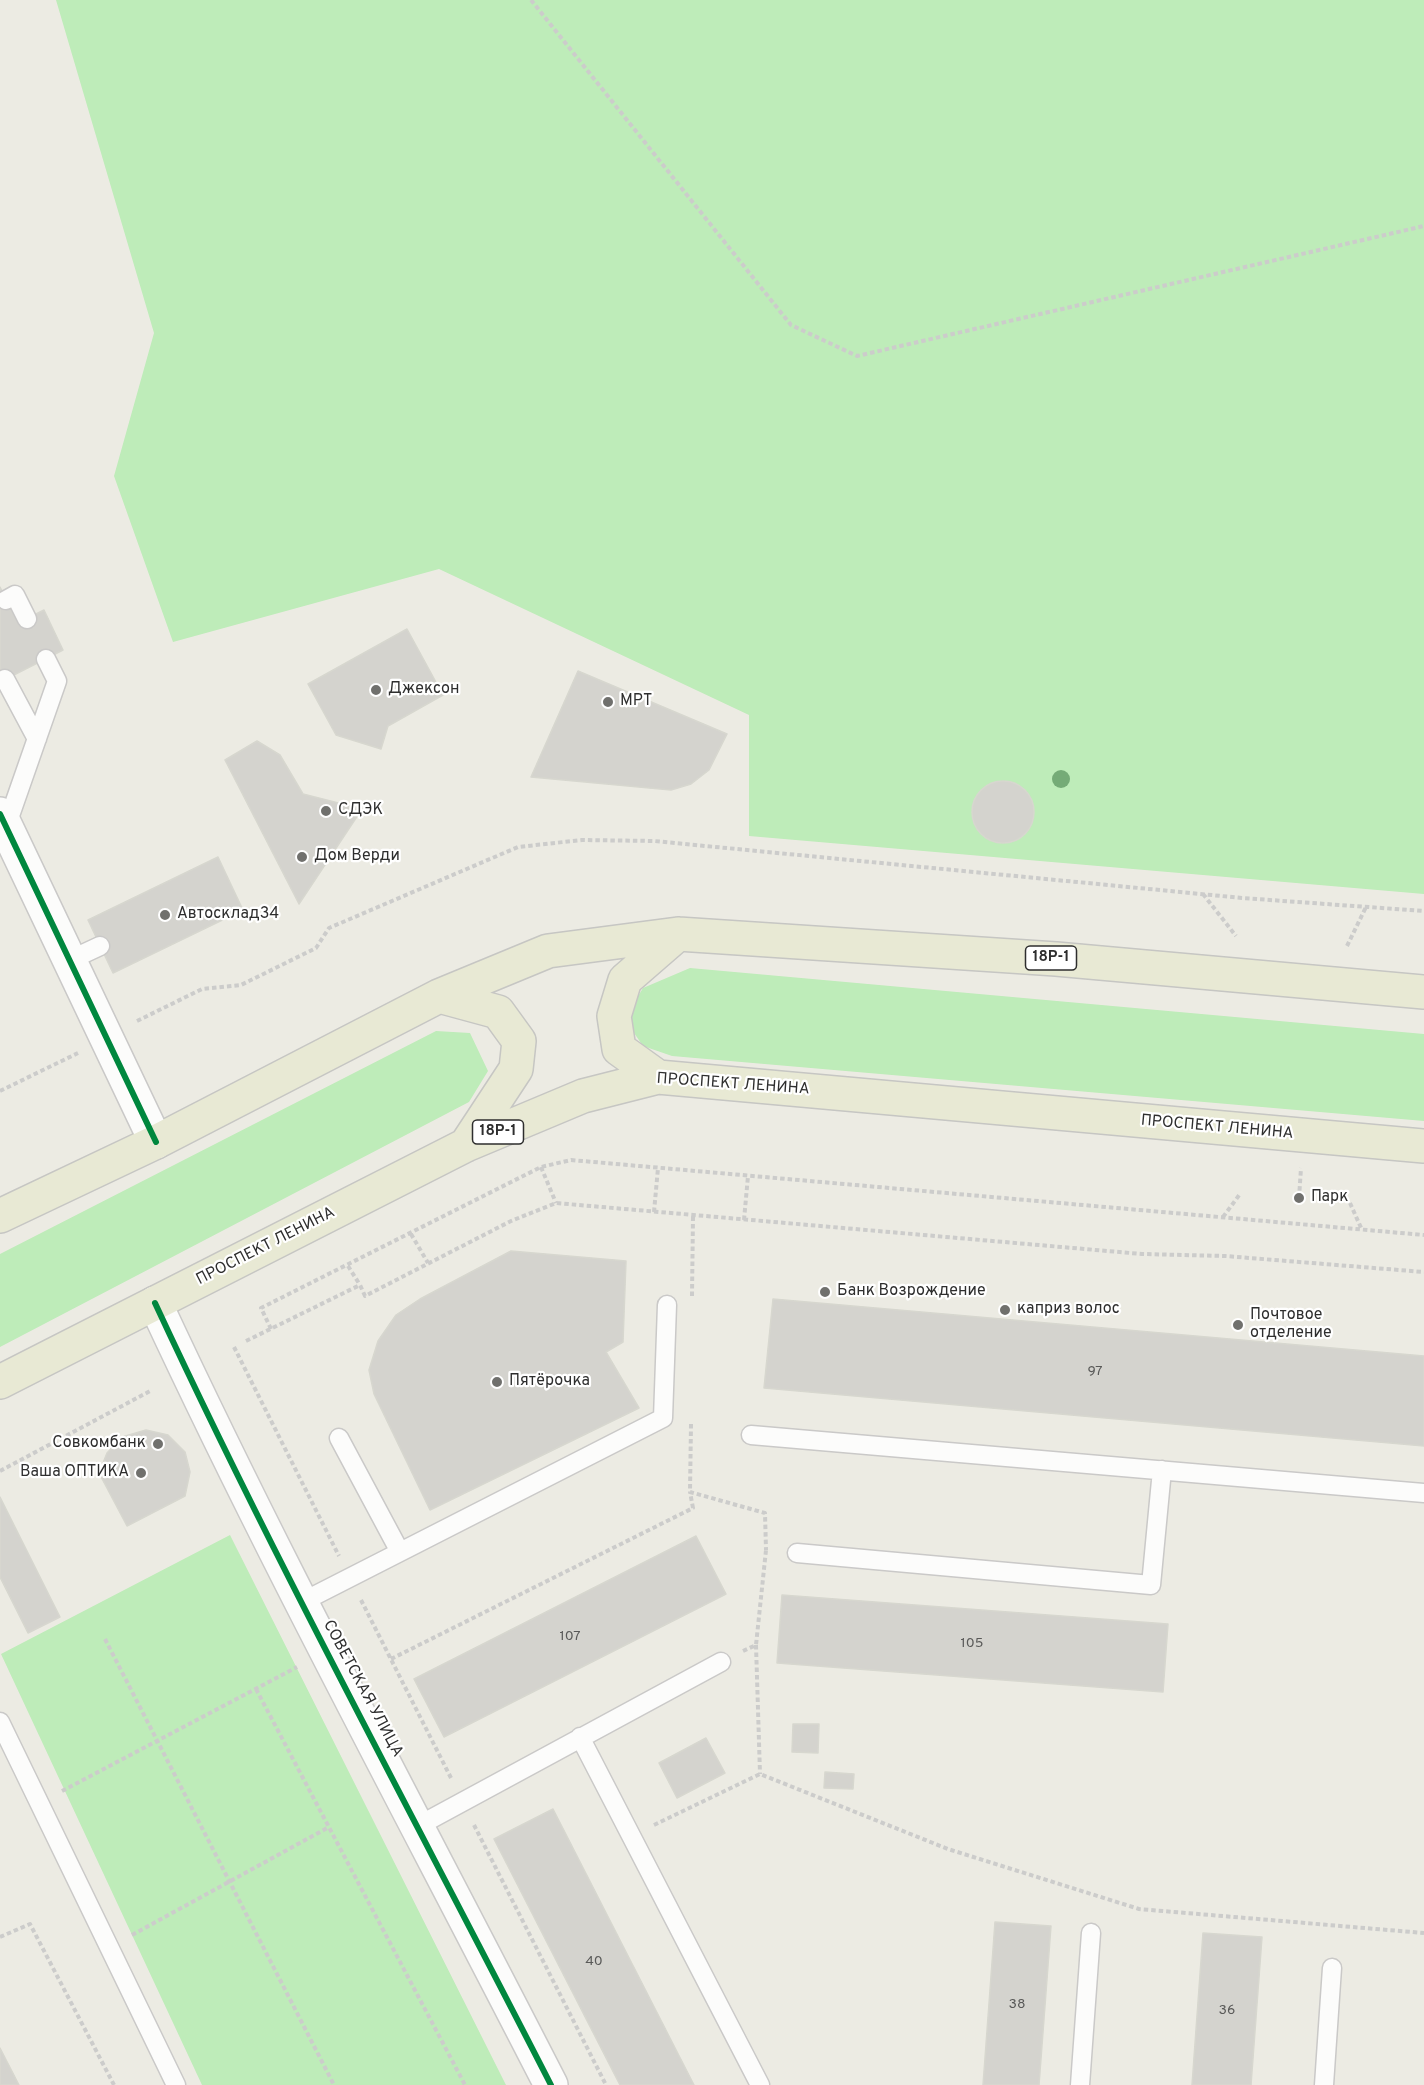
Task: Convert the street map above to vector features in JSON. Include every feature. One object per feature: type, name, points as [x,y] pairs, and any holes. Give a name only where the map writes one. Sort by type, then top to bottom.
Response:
[{"type":"main road","name":"18Р-1","points":[[0,1216],[156,1142],[439,996],[548,951],[678,934],[1056,959],[1424,992]]},
{"type":"main road","points":[[658,1077],[619,1049],[614,1016],[625,980],[678,934]]},
{"type":"main road","points":[[439,996],[498,1012],[519,1041],[516,1069],[466,1146]]},
{"type":"main road","name":"ПРОСПЕКТ ЛЕНИНА","points":[[0,1382],[466,1146],[583,1096],[658,1077],[1424,1146]]},
{"type":"street","points":[[3,820],[156,1142]]},
{"type":"street","name":"СОВЕТСКАЯ УЛИЦА","points":[[155,1303],[192,1384],[327,1652],[551,2085]]},
{"type":"lane","points":[[6,600],[15,595],[27,619]]},
{"type":"lane","points":[[3,820],[37,739],[57,681],[46,659]]},
{"type":"lane","points":[[5,679],[37,739]]},
{"type":"lane","points":[[69,960],[100,946]]},
{"type":"lane","points":[[302,1602],[663,1418],[667,1305]]},
{"type":"lane","points":[[751,1435],[1424,1493]]},
{"type":"lane","points":[[339,1438],[400,1552]]},
{"type":"lane","points":[[797,1553],[1151,1585],[1162,1470]]},
{"type":"lane","points":[[418,1826],[721,1662]]},
{"type":"lane","points":[[0,1722],[7,1755],[39,1802],[176,2085]]},
{"type":"lane","points":[[580,1737],[760,2085]]},
{"type":"lane","points":[[1080,2085],[1091,1933]]},
{"type":"lane","points":[[1324,2085],[1332,1968]]},
{"type":"path","points":[[531,0],[791,325],[858,356],[1424,226]]},
{"type":"path","points":[[0,1091],[201,989],[241,985],[316,948],[329,928],[518,847],[582,840],[654,841],[1202,893],[1424,911]]},
{"type":"path","points":[[1202,893],[1236,936]]},
{"type":"path","points":[[1347,946],[1366,907]]},
{"type":"path","points":[[271,1329],[261,1308],[540,1167],[571,1160],[1424,1235]]},
{"type":"path","points":[[540,1167],[556,1203]]},
{"type":"path","points":[[654,1212],[658,1168]]},
{"type":"path","points":[[744,1220],[748,1176]]},
{"type":"path","points":[[1222,1218],[1240,1194]]},
{"type":"path","points":[[348,1266],[365,1296],[511,1221],[556,1203],[1142,1254],[1225,1256],[1424,1272]]},
{"type":"path","points":[[1350,1203],[1362,1230]]},
{"type":"path","points":[[692,1308],[693,1216]]},
{"type":"path","points":[[411,1234],[428,1263]]},
{"type":"path","points":[[246,1341],[360,1285]]},
{"type":"path","points":[[234,1347],[606,2085]]},
{"type":"path","points":[[0,1471],[152,1390]]},
{"type":"path","points":[[391,1659],[693,1508],[690,1492],[691,1412]]},
{"type":"path","points":[[690,1492],[765,1513],[766,1550],[756,1645],[760,1774]]},
{"type":"path","points":[[766,1550],[797,1553]]},
{"type":"path","points":[[105,1639],[334,2085]]},
{"type":"path","points":[[721,1662],[756,1645]]},
{"type":"path","points":[[39,1802],[327,1652]]},
{"type":"path","points":[[256,1689],[465,2085]]},
{"type":"path","points":[[631,1836],[760,1774],[948,1849],[1139,1909],[1424,1933]]},
{"type":"path","points":[[110,1947],[329,1827]]},
{"type":"path","points":[[0,1938],[30,1924],[114,2085]]},
{"type":"green space","points":[[56,0],[1424,0],[1424,894],[749,836],[749,715],[439,569],[173,642],[114,476],[154,333]]},
{"type":"green space","points":[[690,968],[1424,1034],[1424,1121],[672,1056],[643,1046],[632,1030],[631,1008],[643,988]]},
{"type":"green space","points":[[436,1031],[470,1033],[488,1071],[469,1102],[0,1347],[0,1254]]},
{"type":"green space","points":[[230,1535],[506,2085],[202,2085],[1,1654]]},
{"type":"building","points":[[0,587],[18,623],[44,610],[63,650],[0,682]]},
{"type":"building","name":"Джексон","points":[[407,629],[443,695],[388,726],[381,749],[336,735],[308,684]]},
{"type":"building","name":"МРТ","points":[[578,671],[727,734],[709,770],[691,784],[671,790],[531,777]]},
{"type":"building","name":"Дом Верди","points":[[257,741],[280,755],[303,794],[362,809],[299,904],[225,760]]},
{"type":"building","points":[[1003,781],[1020,786],[1025,790],[1029,795],[1034,812],[1029,829],[1025,834],[1020,838],[1003,843],[986,838],[981,834],[977,829],[972,812],[977,795],[981,790],[986,786]]},
{"type":"building","name":"Автосклад34","points":[[218,857],[243,910],[113,973],[88,920]]},
{"type":"building","name":"Пятёрочка","points":[[511,1251],[626,1261],[623,1342],[606,1352],[639,1408],[430,1510],[374,1394],[369,1370],[378,1341],[396,1315],[420,1299]]},
{"type":"building","points":[[773,1299],[1424,1356],[1424,1446],[764,1388]]},
{"type":"building","points":[[146,1430],[168,1435],[185,1452],[190,1472],[185,1496],[127,1526],[99,1473],[107,1453],[122,1437]]},
{"type":"building","points":[[0,1497],[60,1617],[28,1633],[0,1577]]},
{"type":"building","points":[[696,1536],[726,1594],[444,1737],[414,1679]]},
{"type":"building","points":[[782,1595],[1168,1624],[1163,1692],[777,1663]]},
{"type":"building","points":[[793,1724],[819,1724],[818,1753],[792,1752]]},
{"type":"building","points":[[706,1738],[725,1773],[677,1798],[659,1763]]},
{"type":"building","points":[[825,1772],[854,1774],[853,1789],[824,1788]]},
{"type":"building","points":[[553,1809],[694,2085],[620,2085],[494,1839]]},
{"type":"building","points":[[995,1922],[1051,1926],[1039,2085],[983,2085]]},
{"type":"building","points":[[1203,1933],[1262,1937],[1251,2085],[1192,2085]]},
{"type":"building","points":[[0,2048],[19,2085],[0,2085]]},
{"type":"cycle path","points":[[0,814],[156,1142]]},
{"type":"cycle path","points":[[155,1303],[299,1598],[551,2085]]},
{"type":"place","name":"Джексон","points":[[376,690]]},
{"type":"place","name":"МРТ","points":[[608,702]]},
{"type":"place","name":"СДЭК","points":[[326,811]]},
{"type":"place","name":"Дом Верди","points":[[302,857]]},
{"type":"place","name":"Автосклад34","points":[[165,915]]},
{"type":"place","name":"Парк","points":[[1299,1198]]},
{"type":"place","name":"Банк Возрождение","points":[[825,1292]]},
{"type":"place","name":"каприз волос","points":[[1005,1310]]},
{"type":"place","name":"Почтовое отделение","points":[[1238,1325]]},
{"type":"place","name":"Пятёрочка","points":[[497,1382]]},
{"type":"place","name":"Совкомбанк","points":[[158,1444]]},
{"type":"place","name":"Ваша ОПТИКА","points":[[141,1473]]}]
